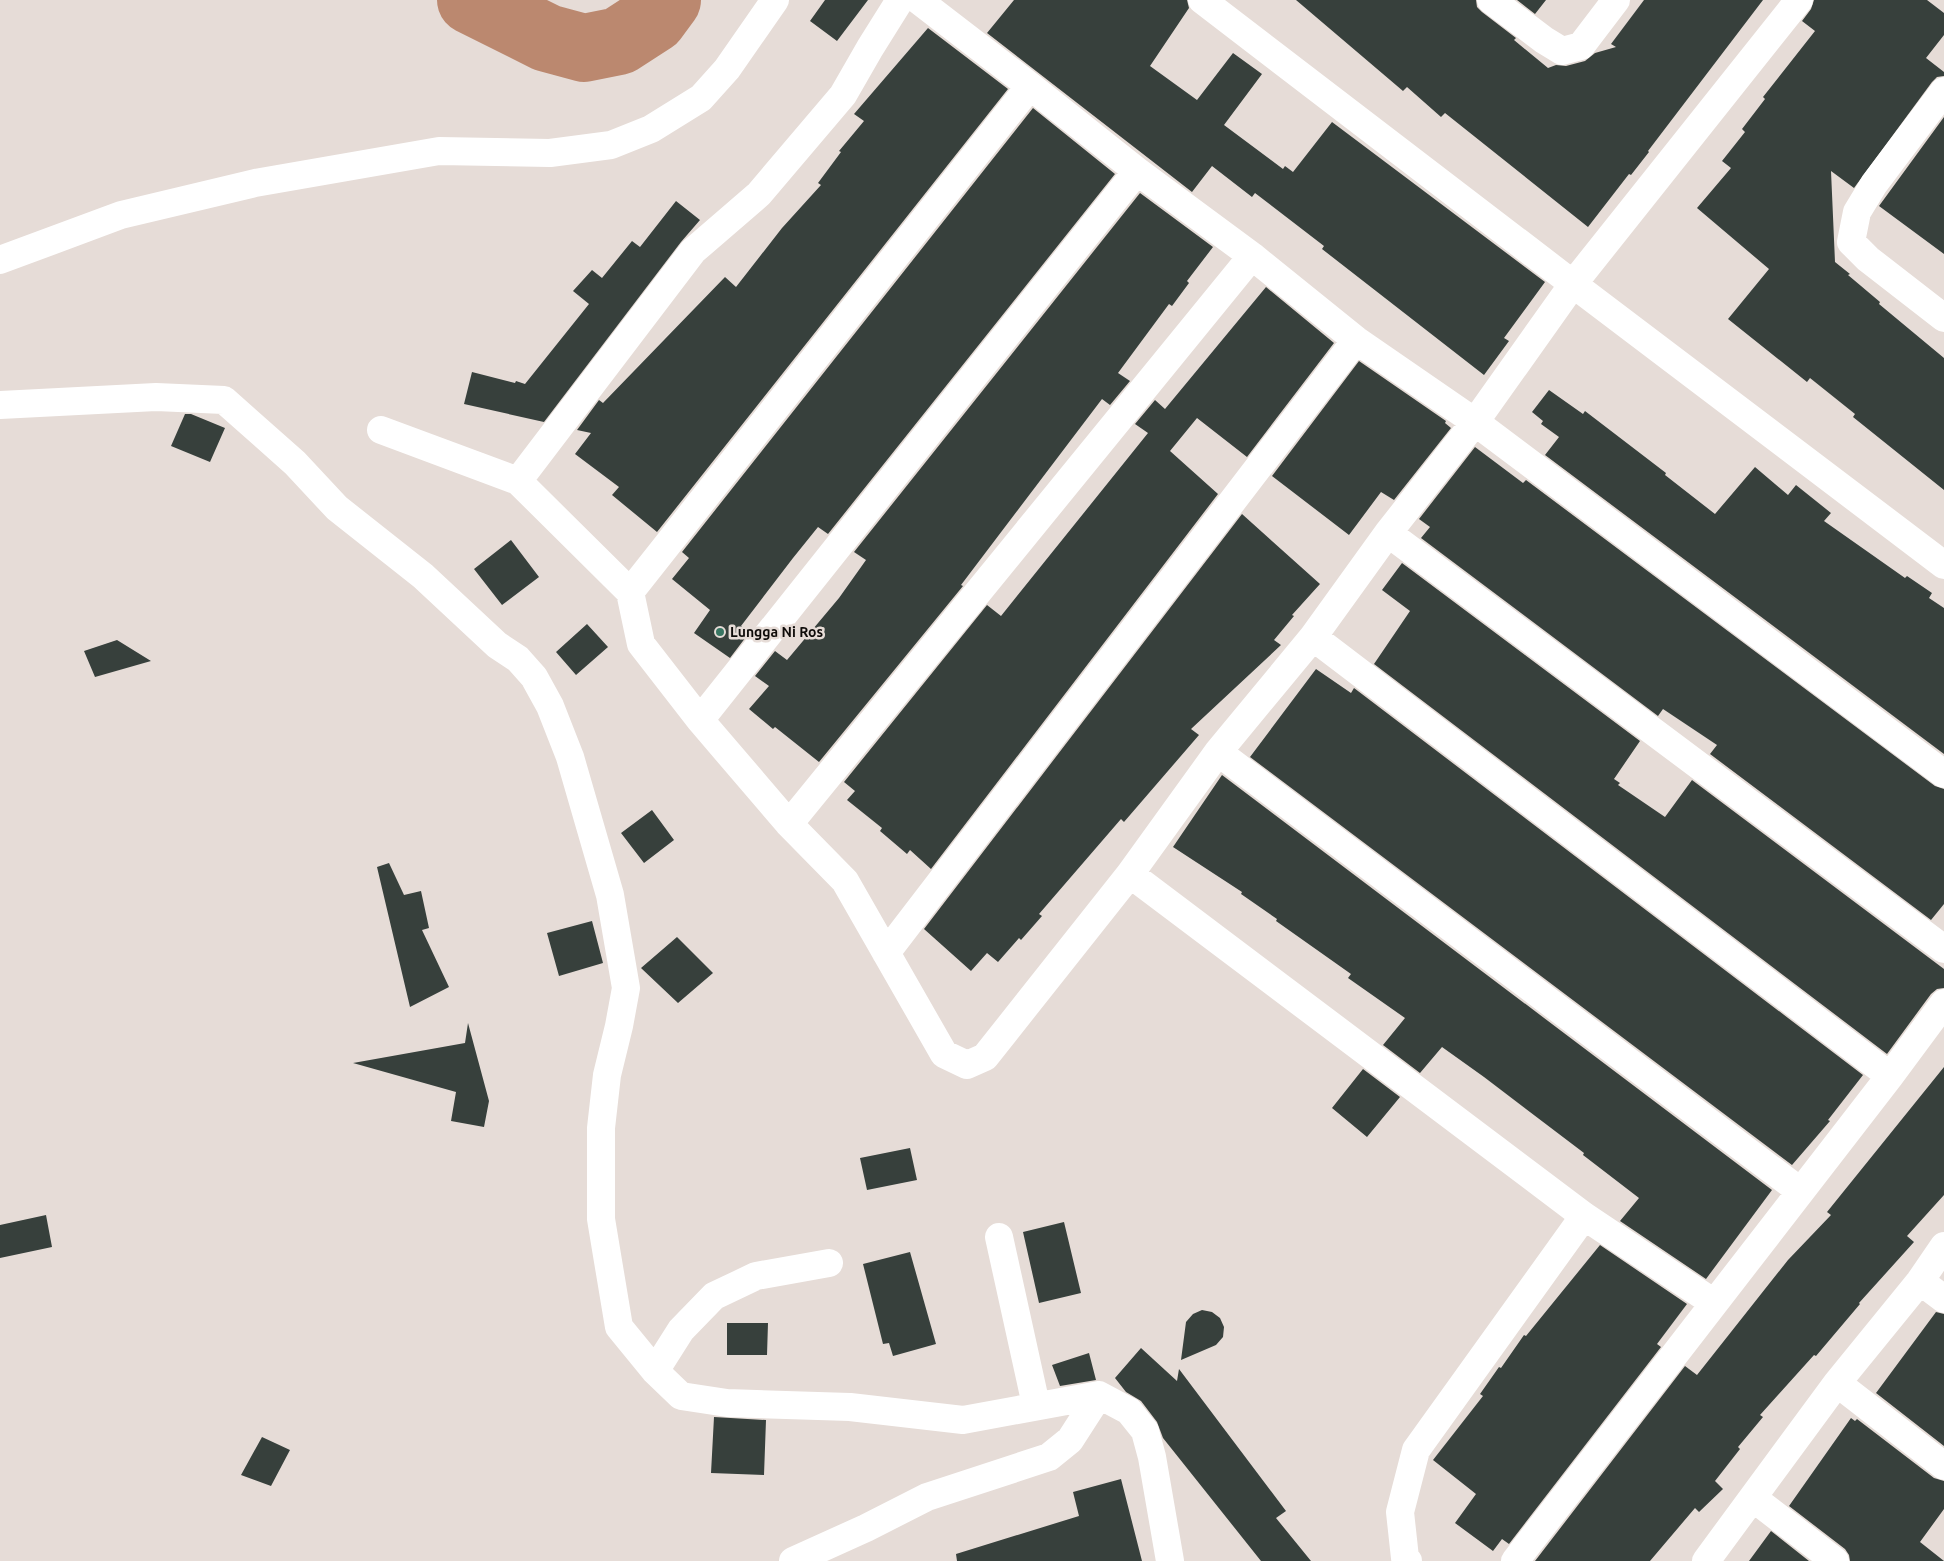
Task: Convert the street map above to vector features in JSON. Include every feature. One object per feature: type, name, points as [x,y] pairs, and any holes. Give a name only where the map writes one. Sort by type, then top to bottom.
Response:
[{"type":"street","points":[[0,260],[121,215],[255,183],[438,151],[550,153],[611,145],[652,129],[701,98],[727,69],[775,0]]},
{"type":"street","points":[[518,480],[693,251],[759,194],[843,95],[900,0]]},
{"type":"street","points":[[918,0],[1137,171],[1252,256],[1356,340],[1475,422],[1944,774]]},
{"type":"street","points":[[1202,0],[1572,284],[1944,565]]},
{"type":"street","points":[[1491,0],[1544,40],[1562,51],[1582,46],[1616,0]]},
{"type":"street","points":[[380,430],[518,480],[630,592],[640,644],[700,720],[789,824],[845,881],[944,1054],[967,1065],[985,1057],[1130,874],[1218,752],[1314,637],[1388,533],[1475,422],[1572,284],[1799,0]]},
{"type":"street","points":[[630,592],[1030,86]]},
{"type":"street","points":[[1944,91],[1874,184],[1857,212],[1851,242],[1868,259],[1944,318]]},
{"type":"street","points":[[700,720],[1137,171]]},
{"type":"street","points":[[789,824],[1252,256]]},
{"type":"street","points":[[886,953],[1356,340]]},
{"type":"street","points":[[0,405],[156,397],[224,400],[295,464],[337,508],[422,576],[497,645],[518,659],[534,677],[550,706],[570,757],[610,895],[626,988],[607,1076],[602,1120],[601,1219],[619,1327],[655,1371],[681,1396],[727,1403],[850,1407],[963,1420],[1036,1405],[1099,1395],[1129,1411],[1145,1431],[1152,1457],[1170,1561]]},
{"type":"street","points":[[1388,533],[1944,949]]},
{"type":"street","points":[[1314,637],[1890,1076]]},
{"type":"street","points":[[1218,752],[1800,1190]]},
{"type":"street","points":[[1130,874],[1584,1216],[1714,1303]]},
{"type":"street","points":[[1515,1561],[1890,1076],[1944,1003]]},
{"type":"street","points":[[1408,1561],[1405,1558],[1400,1512],[1416,1450],[1584,1216]]},
{"type":"street","points":[[1000,1237],[1036,1405]]},
{"type":"street","points":[[1706,1561],[1837,1383],[1920,1281],[1944,1246]]},
{"type":"street","points":[[655,1371],[681,1330],[714,1296],[756,1276],[829,1263]]},
{"type":"street","points":[[1920,1281],[1944,1299]]},
{"type":"street","points":[[1837,1383],[1944,1466]]},
{"type":"street","points":[[793,1561],[866,1528],[927,1497],[1049,1457],[1070,1440],[1099,1395]]},
{"type":"street","points":[[1753,1498],[1835,1561]]},
{"type":"building","points":[[825,0],[868,0],[837,41],[810,21]]},
{"type":"building","points":[[1014,0],[1187,0],[1189,8],[1150,66],[1197,100],[1233,53],[1262,74],[1224,125],[1283,169],[1285,166],[1293,172],[1332,122],[1545,282],[1504,338],[1509,341],[1484,375],[1322,249],[1324,246],[1255,193],[1252,197],[1212,166],[1192,192],[987,33]]},
{"type":"building","points":[[1296,0],[1476,0],[1477,7],[1482,12],[1516,38],[1514,40],[1548,68],[1585,61],[1595,53],[1616,47],[1611,44],[1644,0],[1763,0],[1649,152],[1631,175],[1629,174],[1588,227],[1445,113],[1441,117],[1407,87],[1403,91]]},
{"type":"building","points":[[1517,0],[1546,0],[1535,14]]},
{"type":"building","points":[[1814,0],[1927,0],[1944,13],[1944,35],[1926,58],[1944,72],[1944,76],[1937,77],[1932,82],[1854,188],[1831,171],[1835,262],[1880,302],[1879,304],[1944,358],[1944,490],[1853,417],[1855,414],[1810,378],[1807,382],[1728,319],[1769,269],[1697,208],[1731,168],[1722,161],[1745,132],[1742,129],[1765,99],[1763,97],[1815,31],[1802,21],[1811,9]]},
{"type":"building","points":[[928,28],[1008,89],[657,532],[612,495],[619,487],[575,454],[591,433],[577,430],[599,400],[603,403],[725,277],[736,287],[782,228],[821,185],[818,183],[841,152],[839,151],[864,121],[854,114]]},
{"type":"building","points":[[1033,108],[1115,174],[828,534],[818,527],[793,558],[741,626],[749,633],[730,658],[694,633],[710,610],[672,579],[689,558],[682,552]]},
{"type":"building","points":[[1944,117],[1944,254],[1879,206]]},
{"type":"building","points":[[1140,193],[1213,247],[1187,281],[1189,283],[1172,306],[1169,304],[1118,373],[1130,381],[1110,405],[1102,399],[961,585],[963,586],[819,762],[749,709],[769,686],[755,676],[775,651],[787,660],[839,598],[866,560],[854,552]]},
{"type":"building","points":[[676,201],[700,220],[681,242],[544,422],[464,404],[472,372],[525,384],[589,304],[573,291],[592,270],[602,278],[632,241],[640,247]]},
{"type":"building","points":[[1266,287],[1334,343],[1247,457],[1197,418],[1170,451],[1218,494],[931,869],[910,850],[907,854],[880,831],[882,828],[847,800],[855,791],[844,782],[987,605],[1001,616],[1148,433],[1135,424],[1155,400],[1165,409]]},
{"type":"building","points":[[1359,361],[1446,421],[1445,423],[1451,428],[1394,500],[1381,492],[1349,535],[1272,476]]},
{"type":"building","points":[[1549,390],[1583,414],[1585,411],[1666,473],[1665,475],[1715,514],[1755,467],[1788,495],[1796,485],[1831,513],[1824,521],[1905,578],[1907,576],[1932,593],[1929,598],[1944,608],[1944,754],[1545,455],[1559,437],[1541,424],[1543,421],[1532,412]]},
{"type":"building","points":[[185,414],[191,414],[225,428],[210,462],[171,446]]},
{"type":"building","points":[[1475,447],[1523,483],[1526,480],[1935,786],[1944,789],[1944,904],[1931,920],[1710,754],[1717,745],[1663,709],[1658,716],[1421,538],[1430,527],[1419,519]]},
{"type":"building","points":[[1242,514],[1320,584],[1292,615],[1294,616],[1274,640],[1281,645],[1191,729],[1199,735],[1124,822],[1121,819],[1039,914],[1042,916],[1021,940],[1019,938],[998,962],[987,953],[971,971],[924,929]]},
{"type":"building","points":[[511,540],[539,577],[502,605],[474,569]]},
{"type":"building","points":[[1402,563],[1640,741],[1614,779],[1620,783],[1618,785],[1665,817],[1692,780],[1944,969],[1944,988],[1937,989],[1931,994],[1887,1054],[1374,664],[1410,611],[1382,590]]},
{"type":"building","points":[[587,624],[608,647],[576,675],[556,652]]},
{"type":"building","points":[[117,640],[151,661],[95,677],[84,651]]},
{"type":"building","points":[[1316,669],[1351,693],[1354,688],[1863,1075],[1828,1120],[1830,1121],[1792,1165],[1250,757]]},
{"type":"building","points":[[1222,775],[1772,1190],[1706,1279],[1620,1221],[1639,1198],[1583,1155],[1584,1153],[1484,1077],[1442,1047],[1420,1073],[1383,1045],[1405,1018],[1348,978],[1351,974],[1276,921],[1277,919],[1241,894],[1242,892],[1173,847]]},
{"type":"building","points":[[652,810],[674,840],[644,863],[621,833]]},
{"type":"building","points":[[389,863],[404,895],[421,891],[429,928],[422,930],[449,987],[410,1007],[377,867]]},
{"type":"building","points":[[592,921],[603,963],[559,976],[547,933]]},
{"type":"building","points":[[677,937],[713,973],[678,1003],[641,968]]},
{"type":"building","points":[[468,1023],[489,1101],[484,1127],[451,1121],[456,1092],[353,1063],[465,1043]]},
{"type":"building","points":[[1944,1067],[1944,1195],[1907,1236],[1914,1242],[1859,1303],[1816,1356],[1814,1355],[1760,1415],[1763,1417],[1738,1447],[1740,1449],[1715,1481],[1723,1489],[1699,1512],[1695,1508],[1650,1561],[1535,1561],[1685,1366],[1697,1375],[1788,1260],[1831,1215],[1827,1212]]},
{"type":"building","points":[[1363,1069],[1400,1097],[1367,1137],[1332,1108]]},
{"type":"building","points":[[910,1148],[917,1180],[867,1190],[860,1158]]},
{"type":"building","points":[[46,1215],[52,1247],[0,1258],[0,1225]]},
{"type":"building","points":[[1064,1222],[1081,1293],[1039,1303],[1023,1232]]},
{"type":"building","points":[[1600,1245],[1687,1304],[1657,1344],[1661,1347],[1509,1544],[1502,1539],[1493,1551],[1455,1523],[1476,1494],[1433,1460],[1483,1396],[1480,1394],[1499,1367],[1501,1368],[1524,1335],[1526,1336]]},
{"type":"building","points":[[910,1252],[936,1344],[893,1356],[889,1343],[883,1344],[863,1264]]},
{"type":"building","points":[[1202,1310],[1212,1312],[1220,1318],[1224,1327],[1223,1337],[1216,1345],[1181,1360],[1186,1322],[1193,1314]]},
{"type":"building","points":[[1936,1312],[1944,1314],[1944,1446],[1876,1393]]},
{"type":"building","points":[[727,1323],[768,1323],[767,1355],[727,1355]]},
{"type":"building","points":[[1141,1348],[1177,1381],[1179,1369],[1286,1511],[1276,1518],[1311,1561],[1261,1561],[1163,1438],[1157,1422],[1141,1401],[1126,1392],[1115,1378]]},
{"type":"building","points":[[1089,1353],[1096,1380],[1060,1386],[1052,1365]]},
{"type":"building","points":[[714,1417],[766,1420],[764,1475],[711,1473]]},
{"type":"building","points":[[1851,1418],[1855,1421],[1857,1419],[1934,1478],[1944,1481],[1944,1509],[1920,1542],[1944,1561],[1850,1561],[1845,1549],[1789,1506]]},
{"type":"building","points":[[262,1437],[290,1450],[271,1486],[241,1475]]},
{"type":"building","points":[[1121,1479],[1142,1561],[957,1561],[956,1554],[1079,1516],[1073,1492]]},
{"type":"building","points":[[1771,1531],[1809,1561],[1749,1561]]},
{"type":"waterway","points":[[471,0],[547,38],[584,48],[619,41],[653,19],[667,0]]},
{"type":"place","name":"Lungga Ni Ros","points":[[720,632]]}]
